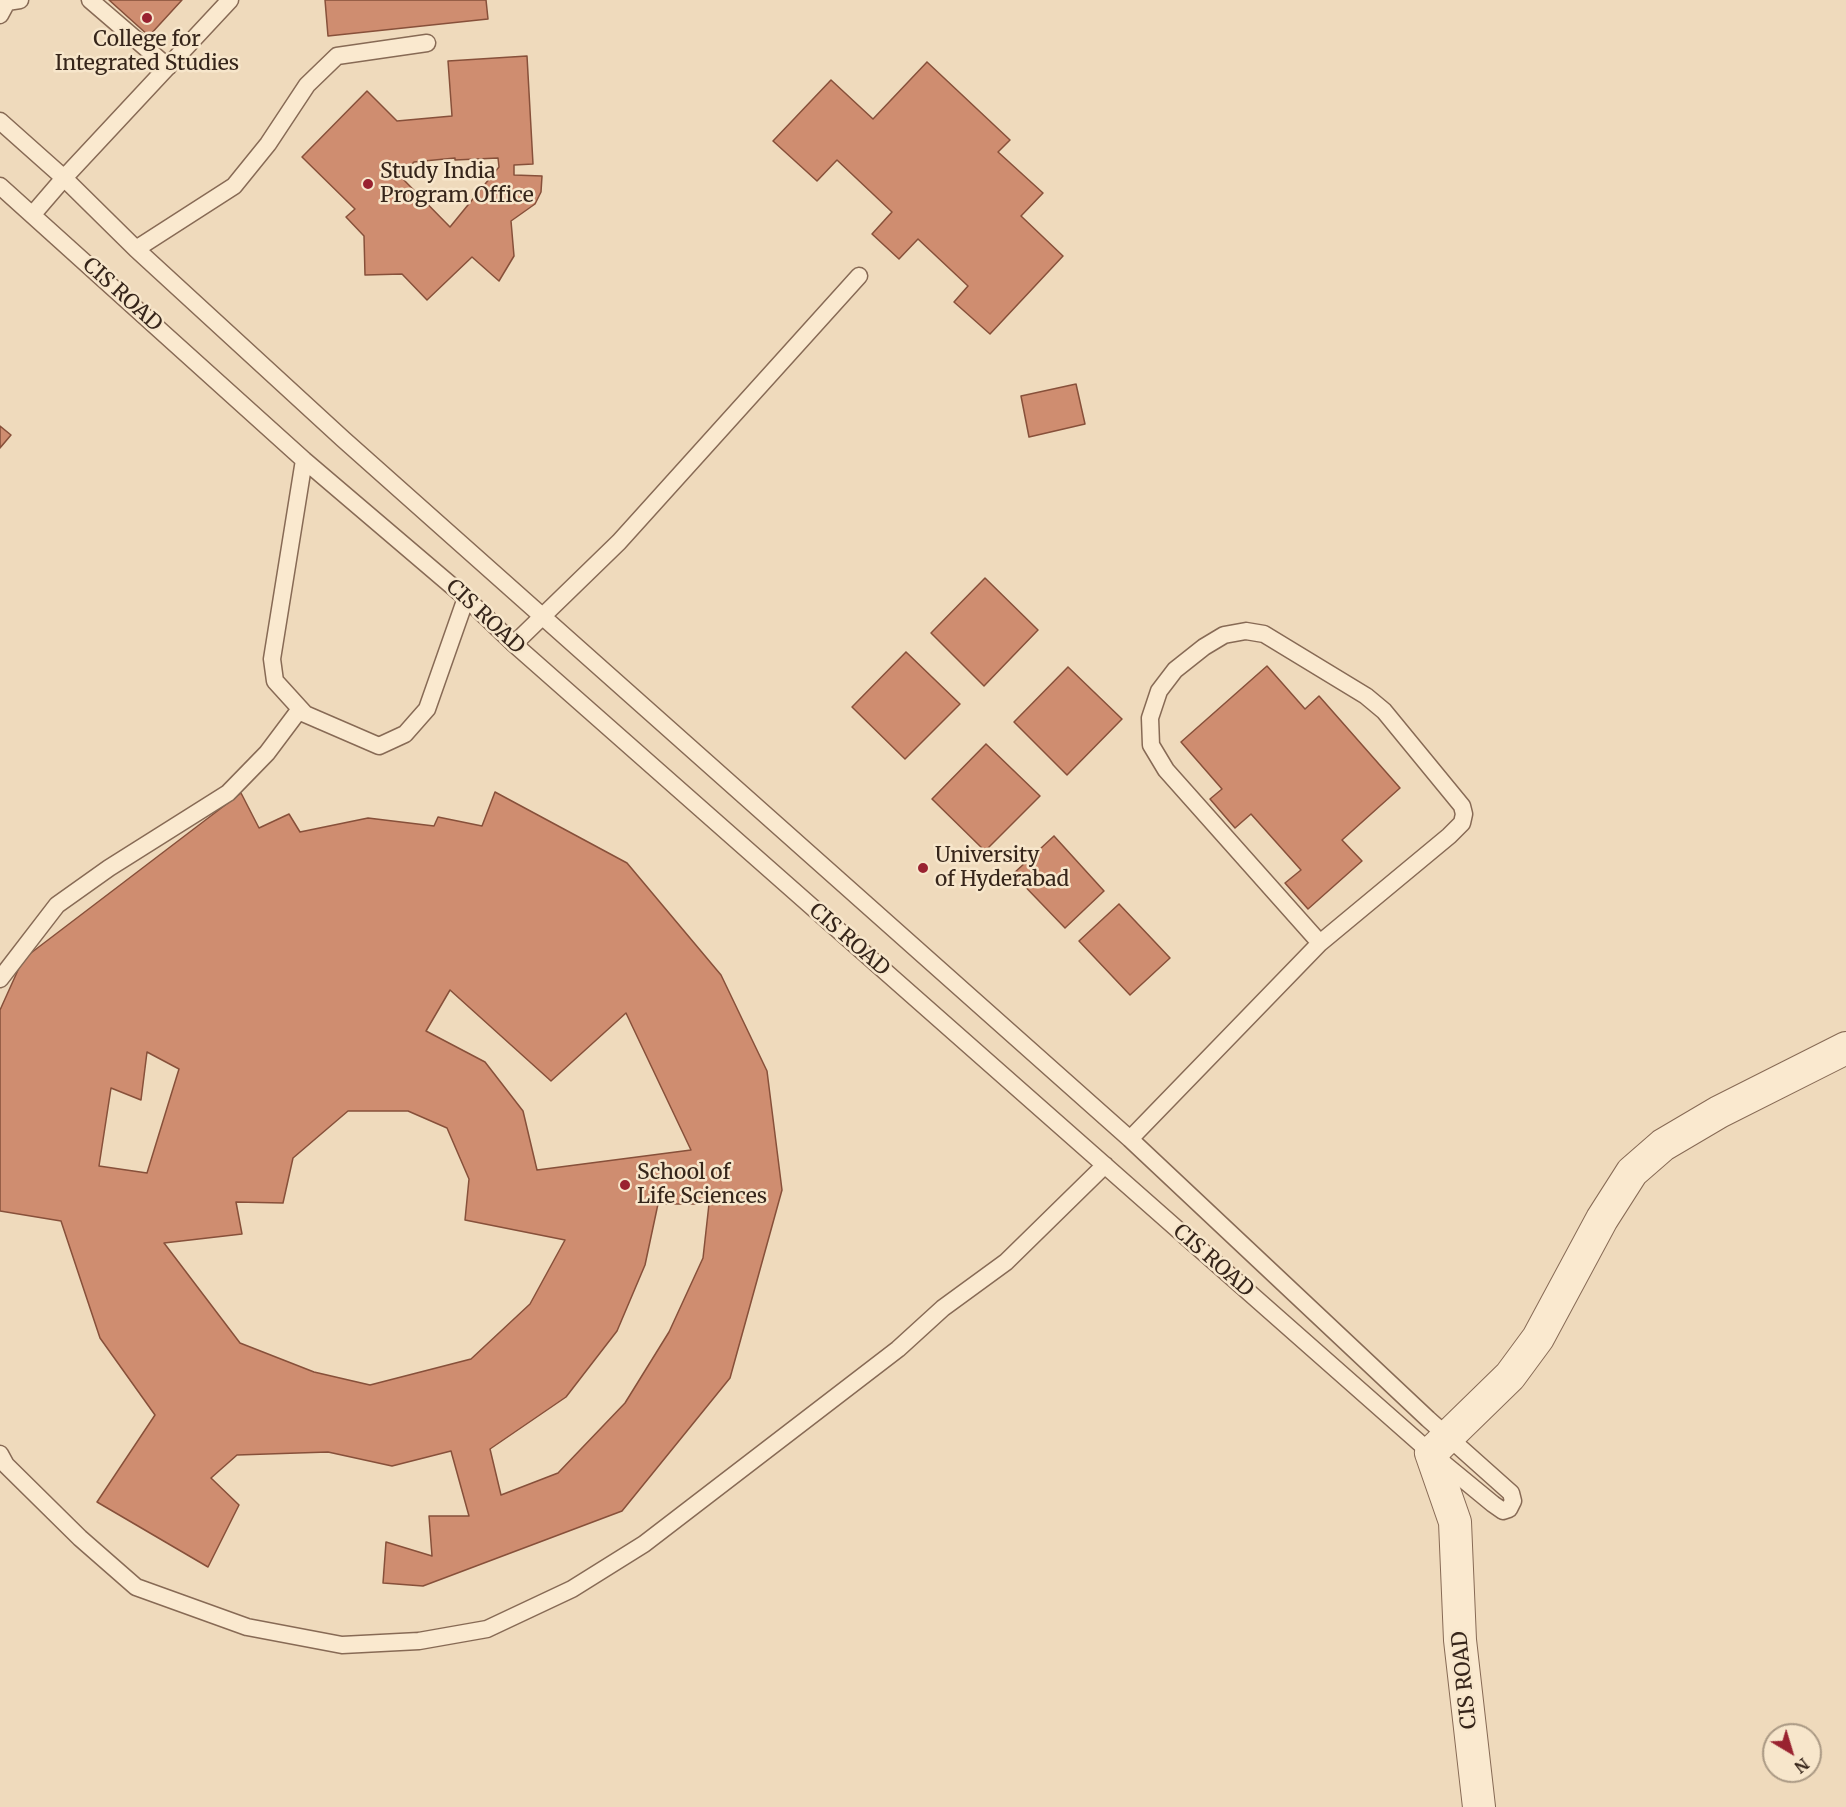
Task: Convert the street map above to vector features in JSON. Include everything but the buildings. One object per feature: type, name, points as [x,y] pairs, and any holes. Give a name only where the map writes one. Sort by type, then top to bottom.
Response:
[{"type":"street","points":[[1440,1445],[1510,1376],[1538,1338],[1602,1219],[1632,1172],[1663,1144],[1719,1112],[1846,1048]]},
{"type":"street","name":"CIS ROAD","points":[[1440,1445],[1455,1522],[1460,1640],[1479,1807]]},
{"type":"lane","points":[[90,0],[168,67]]},
{"type":"lane","points":[[33,214],[230,0]]},
{"type":"lane","points":[[136,249],[234,186],[268,144],[307,85],[337,56],[427,43]]},
{"type":"lane","points":[[0,121],[334,431],[1130,1139],[1440,1445]]},
{"type":"lane","name":"CIS ROAD","points":[[0,186],[304,460],[466,598],[514,644],[1105,1165],[1440,1445]]},
{"type":"lane","points":[[514,644],[619,542],[860,276]]},
{"type":"lane","points":[[304,460],[272,659],[275,681],[305,714],[379,746],[405,734],[427,709],[466,598]]},
{"type":"lane","points":[[1130,1139],[1320,943],[1449,836],[1462,823],[1464,814],[1462,806],[1384,711],[1366,696],[1264,634],[1246,631],[1224,635],[1204,647],[1175,670],[1159,690],[1150,718],[1151,745],[1166,770],[1320,943]]},
{"type":"lane","points":[[0,979],[57,905],[109,868],[228,793],[267,753],[300,709]]},
{"type":"lane","points":[[0,1454],[6,1464],[80,1538],[136,1587],[247,1627],[342,1645],[419,1641],[487,1629],[572,1590],[644,1544],[898,1349],[943,1308],[1006,1262],[1105,1165]]},
{"type":"place","name":"College for Integrated Studies","points":[[147,18]]},
{"type":"place","name":"Study India Program Office","points":[[368,184]]},
{"type":"place","name":"University of Hyderabad","points":[[923,868]]},
{"type":"place","name":"School of Life Sciences","points":[[625,1185]]}]
